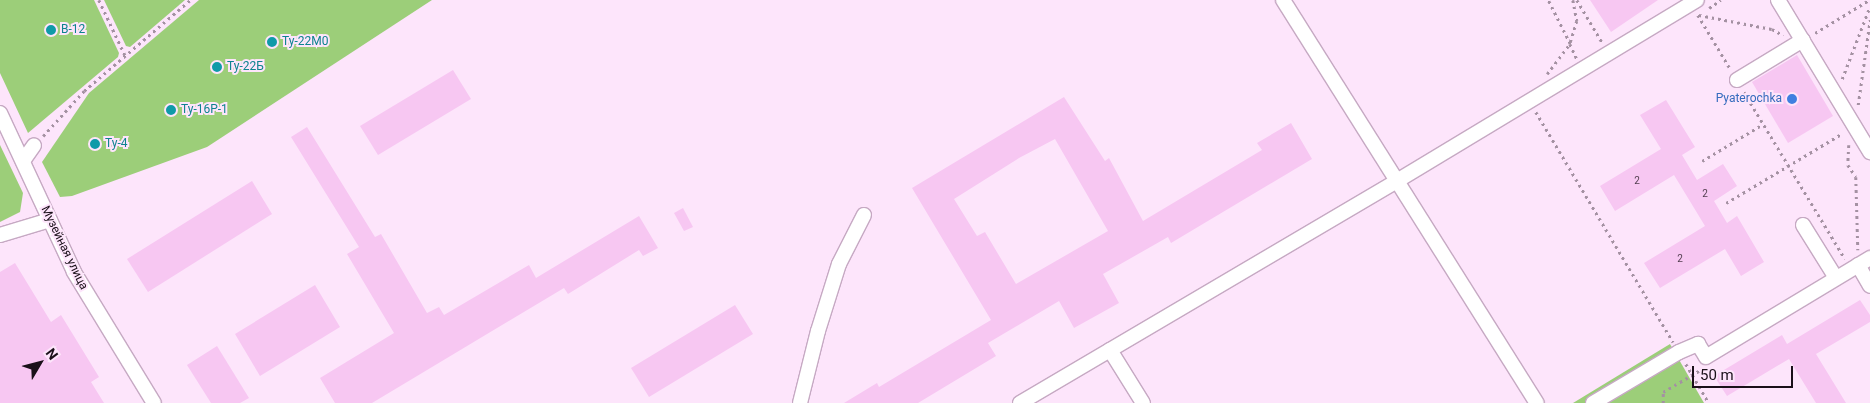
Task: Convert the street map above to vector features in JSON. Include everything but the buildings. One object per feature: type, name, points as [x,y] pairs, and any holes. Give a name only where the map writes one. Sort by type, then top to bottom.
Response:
[{"type":"street","points":[[1283,0],[1537,403]]},
{"type":"street","points":[[1020,403],[1397,181],[1697,0]]},
{"type":"street","points":[[1778,0],[1801,41],[1836,95],[1852,127],[1870,152]]},
{"type":"street","points":[[1737,80],[1801,41]]},
{"type":"street","name":"Музейная улица","points":[[0,113],[74,272],[154,403]]},
{"type":"street","points":[[23,161],[34,145]]},
{"type":"street","points":[[800,403],[818,331],[839,264],[864,215]]},
{"type":"street","points":[[0,235],[50,220]]},
{"type":"street","points":[[1803,225],[1836,278]]},
{"type":"street","points":[[1593,403],[1679,352],[1698,344],[1706,357],[1860,264],[1870,286]]},
{"type":"street","points":[[1110,350],[1142,403]]},
{"type":"path","points":[[99,0],[125,55]]},
{"type":"path","points":[[34,145],[84,91],[190,0]]},
{"type":"path","points":[[1548,0],[1581,70]]},
{"type":"path","points":[[1544,92],[1547,74],[1570,44],[1577,21],[1575,0]]},
{"type":"path","points":[[1575,0],[1609,53]]},
{"type":"path","points":[[1860,264],[1789,166],[1697,14],[1772,29],[1801,41],[1869,0]]},
{"type":"path","points":[[1836,95],[1870,6]]},
{"type":"path","points":[[1860,264],[1856,177],[1848,165],[1852,127],[1870,20]]},
{"type":"path","points":[[1536,112],[1709,403]]},
{"type":"path","points":[[1702,161],[1763,124]]},
{"type":"path","points":[[1726,203],[1852,127]]},
{"type":"path","points":[[1663,403],[1663,392],[1692,374]]},
{"type":"green space","points":[[0,0],[94,0],[119,53],[118,57],[28,133],[0,73]]},
{"type":"green space","points":[[104,0],[185,0],[130,47],[126,46]]},
{"type":"green space","points":[[199,0],[432,0],[207,147],[72,196],[60,197],[42,162],[89,93]]},
{"type":"green space","points":[[0,145],[23,193],[20,212],[0,222]]},
{"type":"green space","points":[[1670,344],[1704,403],[1573,403]]},
{"type":"place","name":"В-12","points":[[51,30]]},
{"type":"place","name":"Ту-22М0","points":[[272,42]]},
{"type":"place","name":"Ту-22Б","points":[[217,67]]},
{"type":"place","name":"Pyaterochka","points":[[1792,99]]},
{"type":"place","name":"Ту-16Р-1","points":[[171,110]]},
{"type":"place","name":"Ту-4","points":[[95,144]]}]
